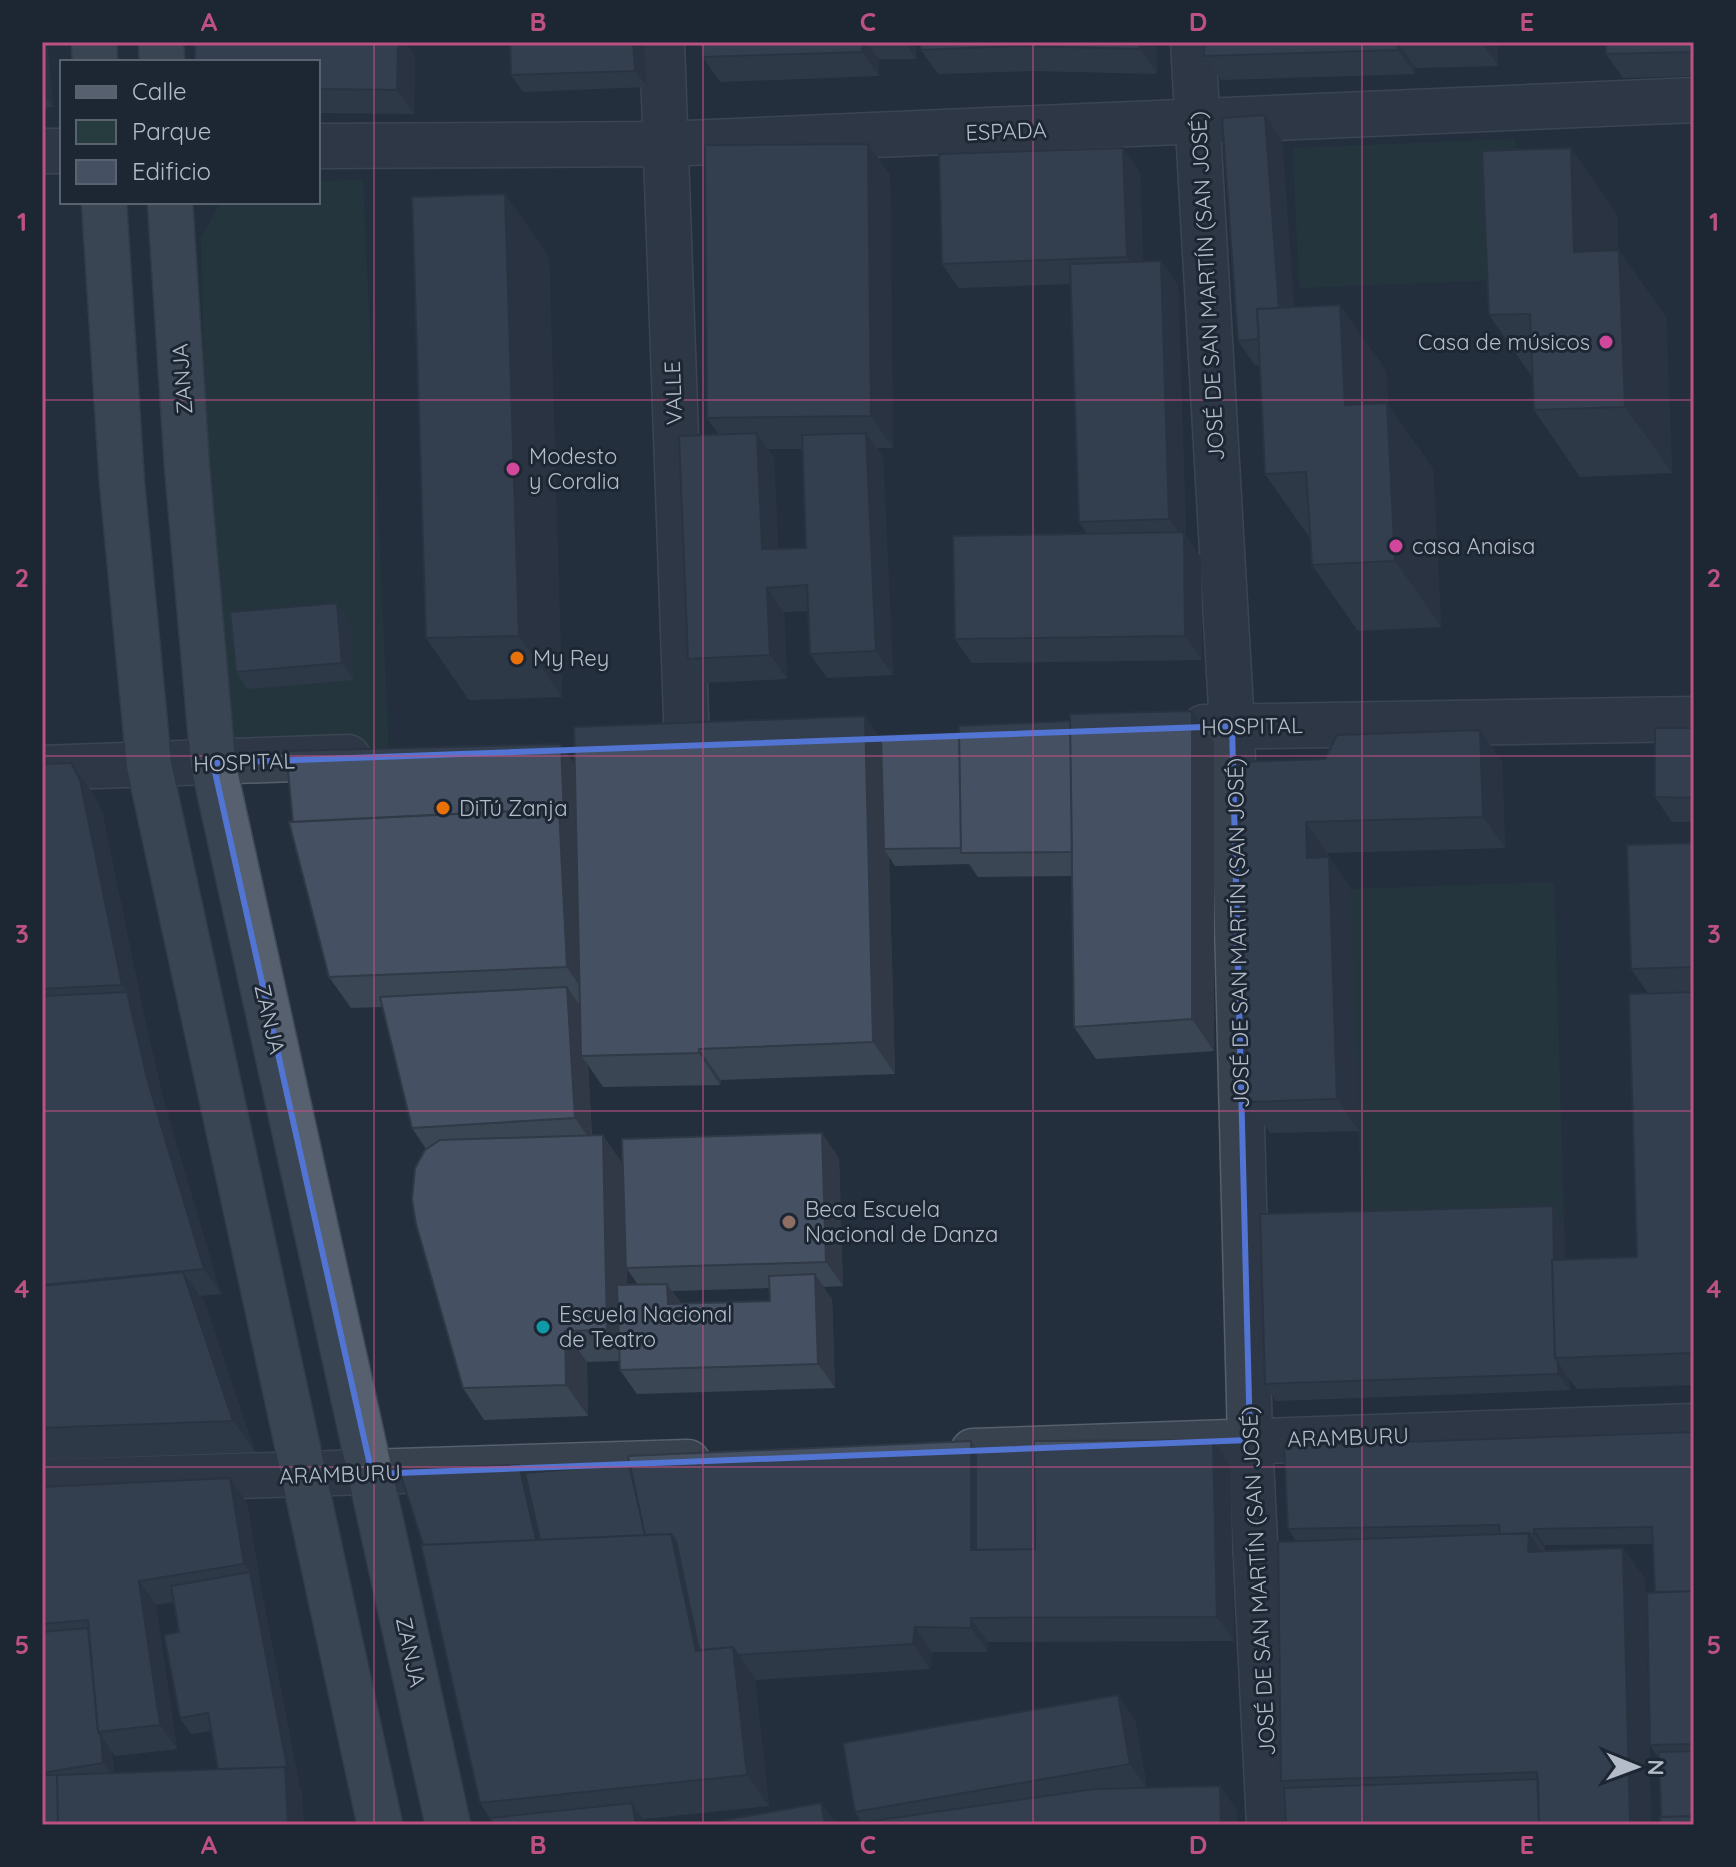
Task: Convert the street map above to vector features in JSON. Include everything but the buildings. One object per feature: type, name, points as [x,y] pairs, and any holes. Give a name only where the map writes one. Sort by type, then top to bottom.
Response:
[{"type":"main road","points":[[104,204],[122,483],[149,765],[380,1825]]},
{"type":"main road","name":"ZANJA","points":[[170,204],[187,467],[213,763],[448,1825]]},
{"type":"street","name":"VALLE","points":[[662,42],[687,744]]},
{"type":"street","name":"JOSÉ DE SAN MARTÍN (SAN JOSÉ)","points":[[1193,42],[1232,726],[1250,1440],[1269,1825]]},
{"type":"street","name":"ESPADA","points":[[320,146],[664,144],[1694,100]]},
{"type":"street","name":"HOSPITAL","points":[[1170,728],[1694,719]]},
{"type":"street","points":[[639,746],[734,743]]},
{"type":"street","name":"HOSPITAL","points":[[42,768],[389,755]]},
{"type":"street","name":"ARAMBURU","points":[[931,1452],[1694,1426]]},
{"type":"street","name":"ARAMBURU","points":[[42,1482],[372,1474],[724,1460]]},
{"type":"highlighted area","points":[[1232,726],[1250,1440],[372,1474],[213,763]]},
{"type":"green space","points":[[1515,139],[1521,279],[1299,288],[1293,148]]},
{"type":"green space","points":[[363,180],[389,755],[213,763],[201,238],[220,204],[320,204],[320,181]]},
{"type":"green space","points":[[1554,882],[1564,1222],[1362,1228],[1351,889]]},
{"type":"place","name":"Casa de músicos","points":[[1606,342]]},
{"type":"place","name":"Modesto y Coralia","points":[[513,469]]},
{"type":"place","name":"casa Anaisa","points":[[1396,546]]},
{"type":"place","name":"My Rey","points":[[517,658]]},
{"type":"place","name":"DiTú Zanja","points":[[443,808]]},
{"type":"place","name":"Beca Escuela Nacional de Danza","points":[[789,1222]]},
{"type":"place","name":"Escuela Nacional de Teatro","points":[[543,1327]]}]
